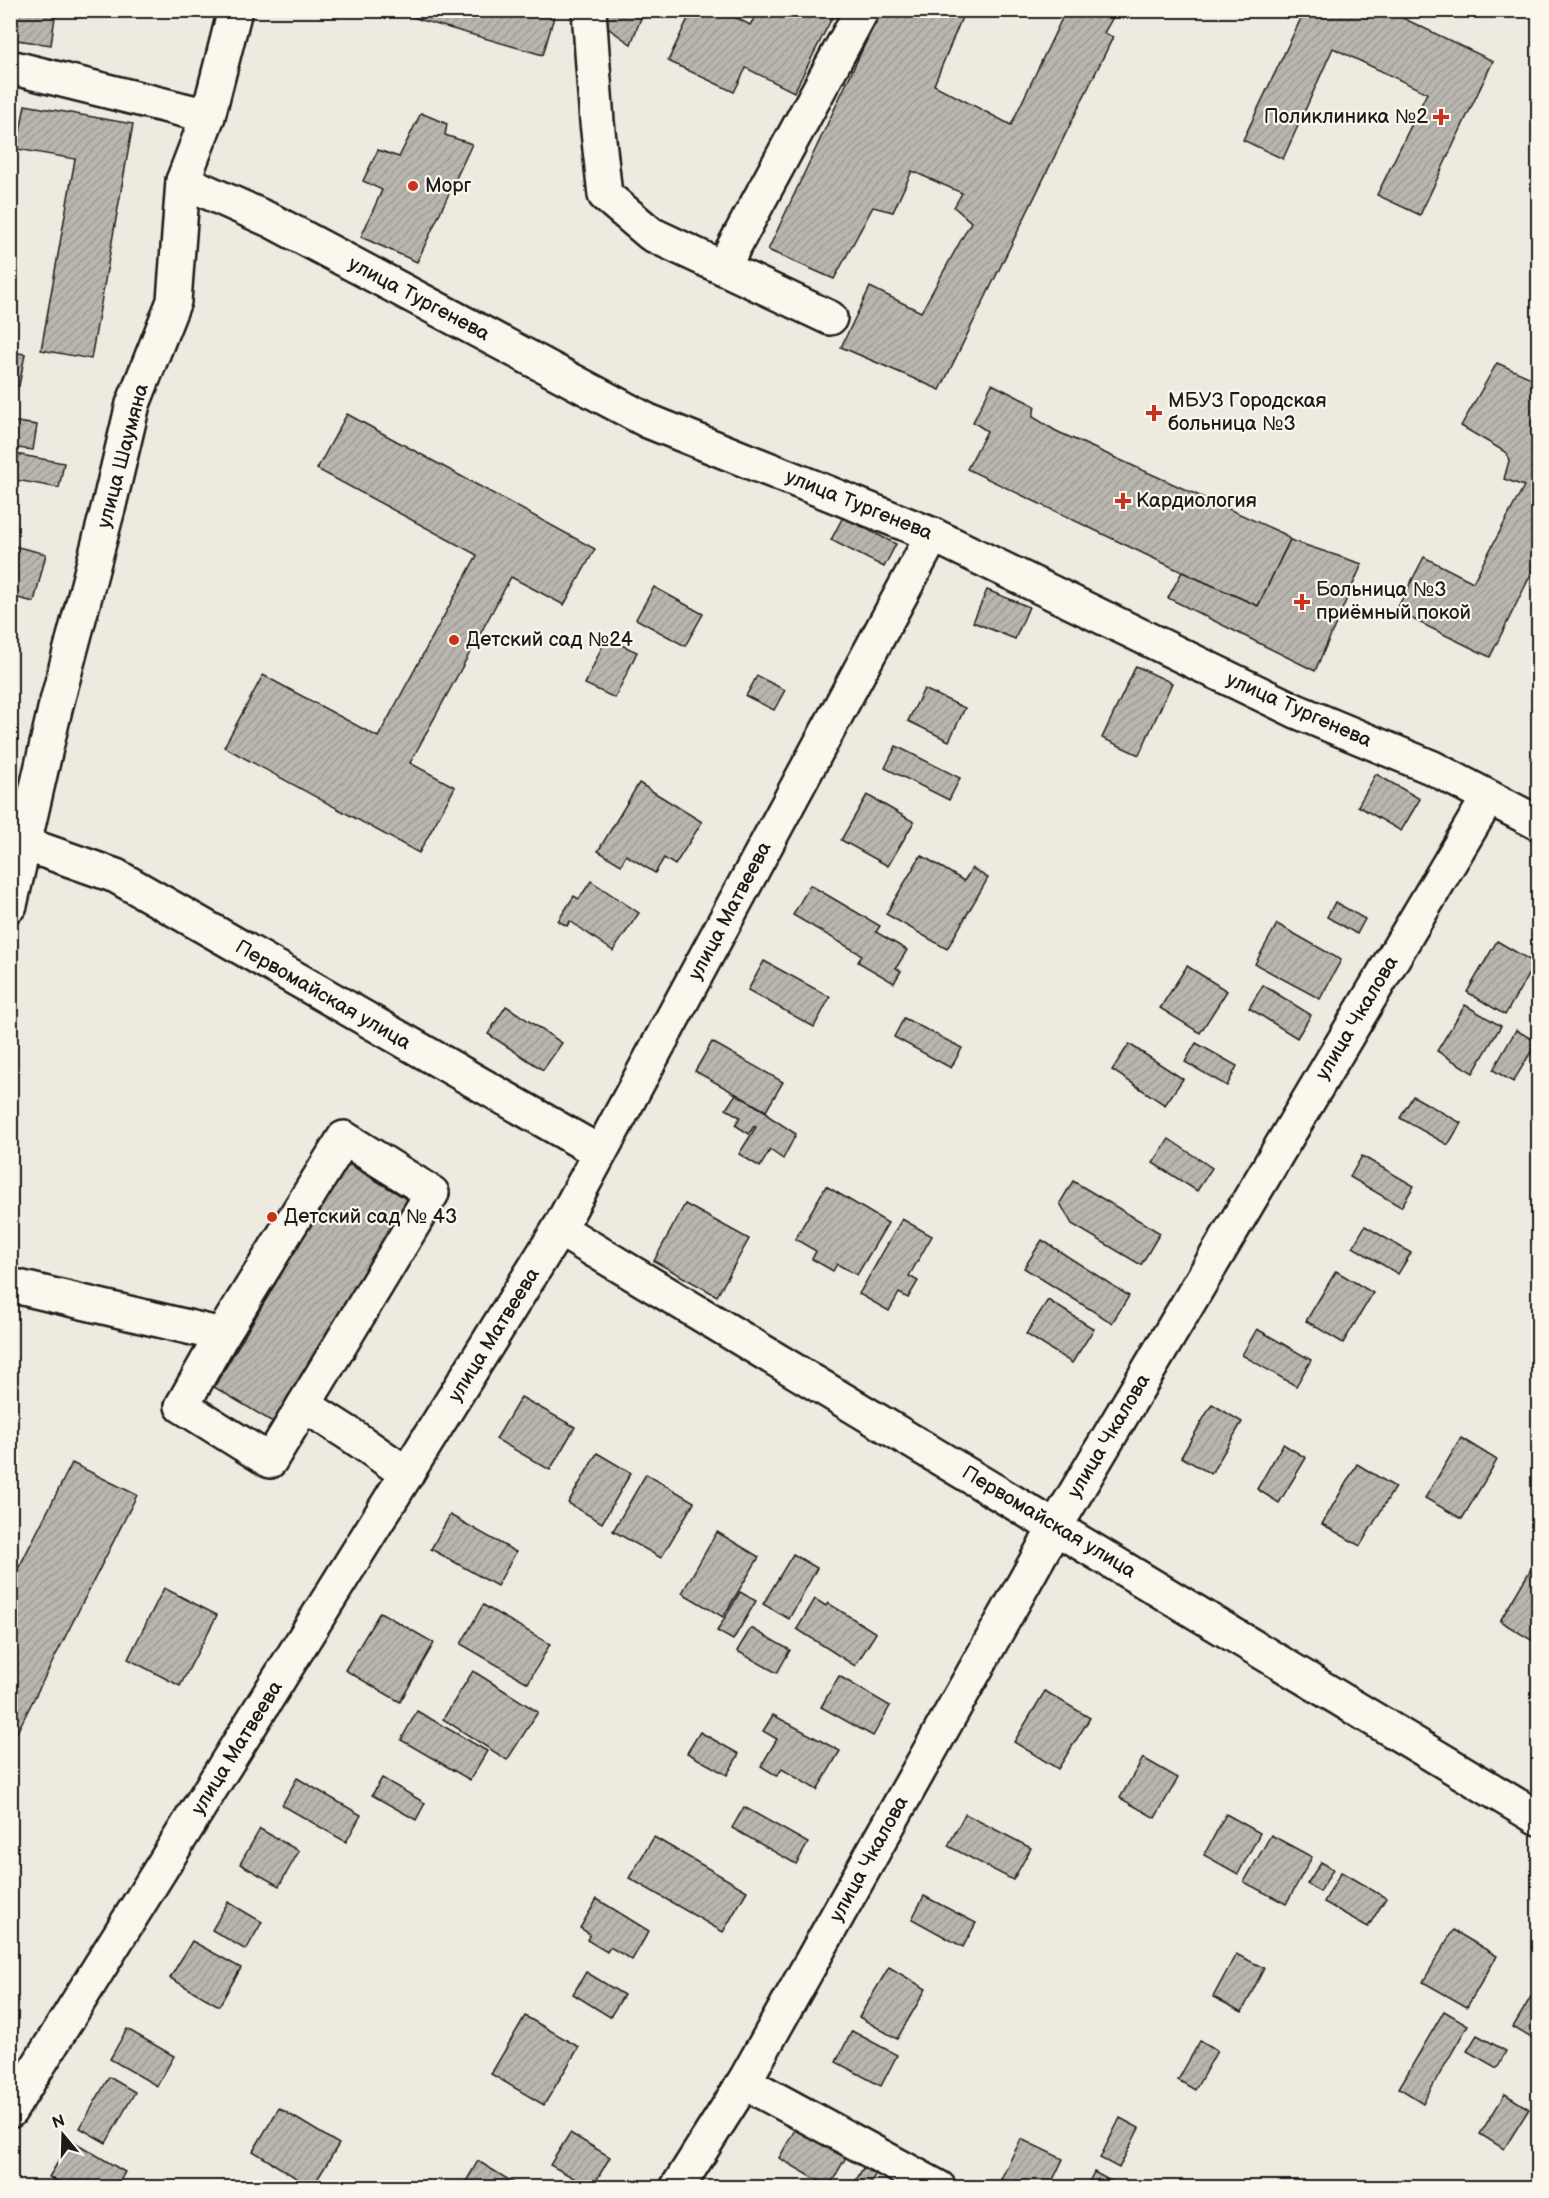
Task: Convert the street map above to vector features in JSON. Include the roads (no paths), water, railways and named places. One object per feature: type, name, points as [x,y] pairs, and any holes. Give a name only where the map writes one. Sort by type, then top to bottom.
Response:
[{"type":"street","name":"улица Шаумяна","points":[[10,905],[55,709],[133,404],[174,301],[183,181],[208,116],[236,10]]},
{"type":"street","points":[[590,10],[597,122],[605,195],[651,234],[830,318]]},
{"type":"street","points":[[723,267],[862,10]]},
{"type":"street","points":[[10,67],[208,116]]},
{"type":"street","name":"улица Тургенева","points":[[183,181],[272,221],[648,421],[933,534],[1296,711],[1433,768],[1539,823]]},
{"type":"street","name":"улица Матвеева","points":[[10,2111],[559,1229],[933,534]]},
{"type":"street","name":"улица Чкалова","points":[[677,2187],[744,2082],[1056,1526],[1488,798]]},
{"type":"street","name":"Первомайская улица","points":[[42,850],[116,876],[599,1152]]},
{"type":"street","points":[[344,1138],[432,1193],[270,1461],[182,1406],[222,1335],[344,1138]]},
{"type":"street","name":"Первомайская улица","points":[[559,1229],[1539,1818]]},
{"type":"street","points":[[10,1285],[222,1335]]},
{"type":"street","points":[[304,1405],[407,1474]]},
{"type":"street","points":[[744,2082],[939,2187]]},
{"type":"place","name":"Поликлиника №2","points":[[1441,117]]},
{"type":"place","name":"Морг","points":[[413,186]]},
{"type":"place","name":"МБУЗ Городская больница №3","points":[[1154,413]]},
{"type":"place","name":"Кардиология","points":[[1123,501]]},
{"type":"place","name":"Больница №3 приёмный покой","points":[[1302,602]]},
{"type":"place","name":"Детский сад №24","points":[[454,640]]},
{"type":"place","name":"Детский сад № 43","points":[[272,1217]]}]
